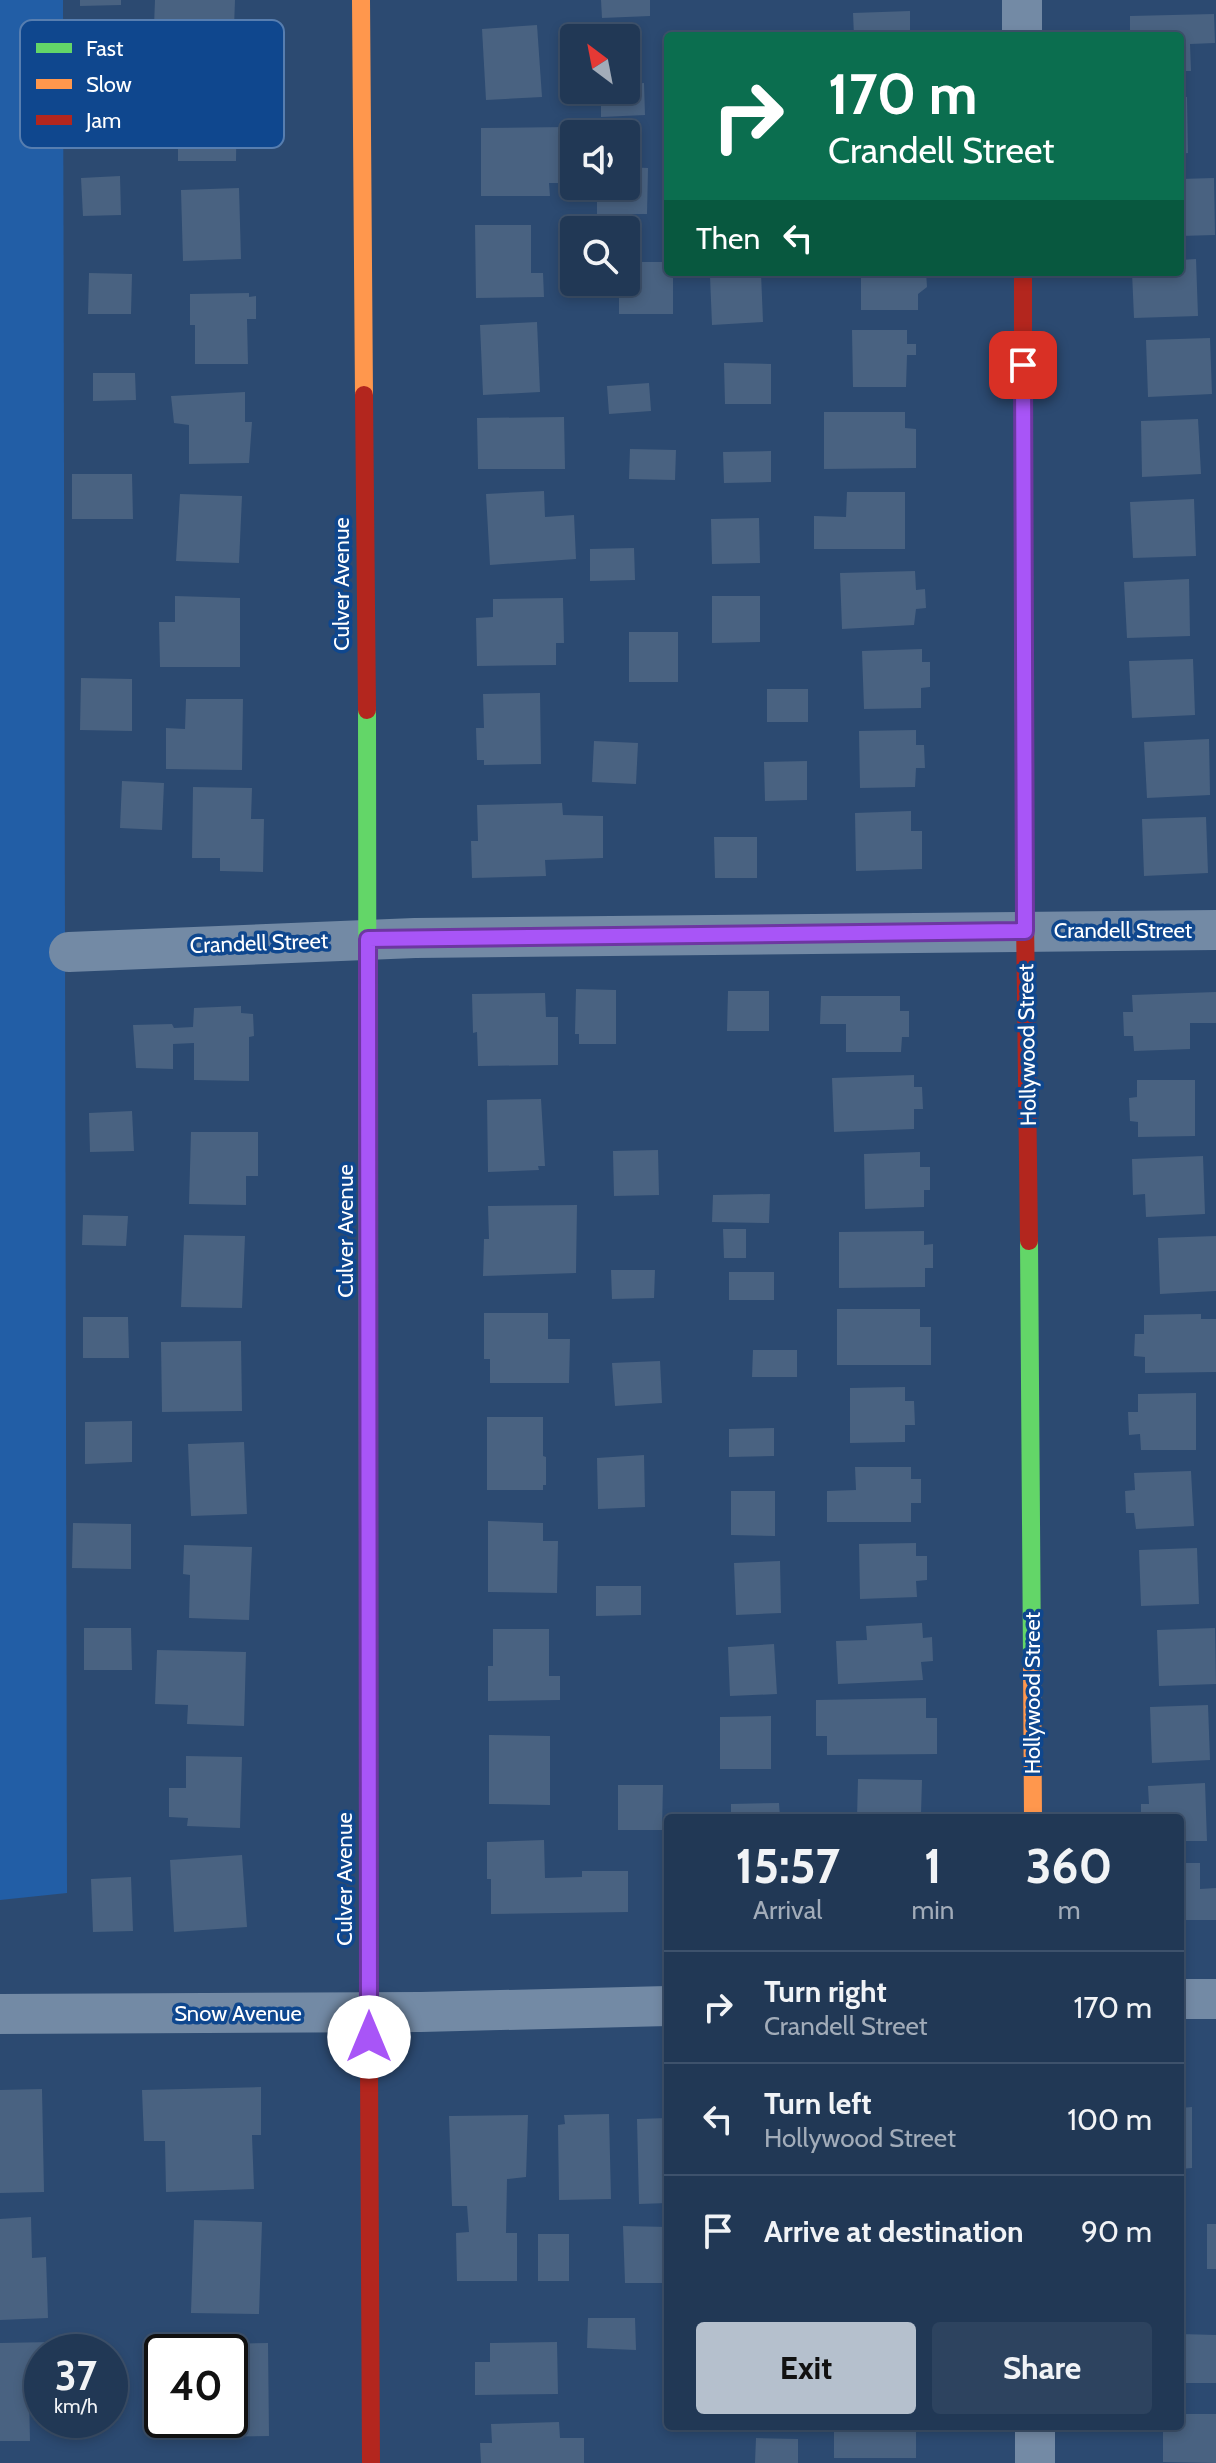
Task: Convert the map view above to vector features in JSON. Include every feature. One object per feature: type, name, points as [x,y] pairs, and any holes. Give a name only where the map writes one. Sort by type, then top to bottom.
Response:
[{"type":"street","name":"Culver Avenue","points":[[361,0],[368,939],[371,2463]]},
{"type":"street","points":[[1022,0],[1022,32]]},
{"type":"street","name":"Hollywood Street","points":[[1023,276],[1033,1814]]},
{"type":"street","name":"Crandell Street","points":[[69,952],[368,939],[1216,930]]},
{"type":"street","points":[[1184,1999],[1216,1999]]},
{"type":"street","name":"Snow Avenue","points":[[0,2014],[664,2006]]},
{"type":"street","points":[[1035,2430],[1035,2463]]},
{"type":"shaded area","points":[[0,0],[63,0],[63,20],[20,20],[20,148],[63,148],[67,1893],[0,1900]]},
{"type":"building","points":[[80,0],[121,0],[121,5],[80,6]]},
{"type":"building","points":[[155,0],[235,0],[234,20],[154,20]]},
{"type":"building","points":[[601,0],[650,0],[650,16],[602,18]]},
{"type":"building","points":[[910,11],[910,31],[920,32],[854,32],[853,13]]},
{"type":"building","points":[[1214,14],[1215,43],[1190,44],[1191,71],[1184,71],[1184,32],[1130,32],[1130,16]]},
{"type":"building","points":[[537,25],[542,97],[486,100],[482,29]]},
{"type":"building","points":[[640,83],[644,83],[645,115],[601,117],[601,104],[640,104]]},
{"type":"building","points":[[1184,97],[1187,97],[1188,153],[1184,154]]},
{"type":"building","points":[[560,127],[560,183],[549,183],[550,196],[481,196],[481,128]]},
{"type":"building","points":[[178,148],[236,148],[236,161],[178,161]]},
{"type":"building","points":[[640,168],[648,168],[647,214],[597,214],[597,200],[640,200]]},
{"type":"building","points":[[120,176],[121,215],[83,216],[81,178]]},
{"type":"building","points":[[1214,178],[1215,235],[1184,236],[1184,179]]},
{"type":"building","points":[[239,188],[241,259],[183,261],[181,190]]},
{"type":"building","points":[[475,225],[531,225],[531,273],[543,273],[544,297],[476,298]]},
{"type":"building","points":[[1196,259],[1198,316],[1134,318],[1132,276],[1184,276],[1184,260]]},
{"type":"building","points":[[640,262],[664,262],[664,276],[673,276],[673,314],[619,314],[619,296],[640,296]]},
{"type":"building","points":[[89,273],[132,274],[131,314],[88,314]]},
{"type":"building","points":[[710,276],[761,276],[763,322],[712,325]]},
{"type":"building","points":[[861,276],[926,276],[927,287],[918,294],[918,310],[861,310]]},
{"type":"building","points":[[249,293],[249,297],[256,296],[256,319],[247,319],[248,364],[195,364],[195,325],[190,325],[190,294]]},
{"type":"building","points":[[537,322],[540,392],[483,395],[480,325]]},
{"type":"building","points":[[852,330],[907,330],[907,344],[916,344],[916,355],[907,355],[906,387],[853,387]]},
{"type":"building","points":[[1210,338],[1212,394],[1148,397],[1146,340]]},
{"type":"building","points":[[724,363],[771,364],[771,404],[725,404]]},
{"type":"building","points":[[93,373],[135,373],[136,400],[93,401]]},
{"type":"building","points":[[649,383],[651,411],[609,414],[607,386]]},
{"type":"building","points":[[245,392],[245,422],[252,422],[249,463],[189,464],[189,425],[174,423],[171,396]]},
{"type":"building","points":[[824,412],[905,412],[905,428],[916,429],[916,468],[824,469]]},
{"type":"building","points":[[564,417],[565,469],[478,469],[477,418]]},
{"type":"building","points":[[1198,419],[1201,474],[1142,477],[1141,421]]},
{"type":"building","points":[[630,449],[676,450],[675,480],[629,479]]},
{"type":"building","points":[[771,451],[771,482],[724,483],[723,452]]},
{"type":"building","points":[[72,474],[132,474],[133,519],[72,519]]},
{"type":"building","points":[[544,491],[545,517],[574,515],[576,559],[490,565],[486,494]]},
{"type":"building","points":[[847,492],[905,492],[905,549],[814,549],[814,516],[846,517]]},
{"type":"building","points":[[180,494],[242,496],[239,563],[176,561]]},
{"type":"building","points":[[1194,499],[1196,556],[1133,558],[1130,502]]},
{"type":"building","points":[[759,518],[760,563],[712,564],[711,519]]},
{"type":"building","points":[[634,548],[635,580],[590,581],[590,549]]},
{"type":"building","points":[[915,571],[916,590],[925,589],[926,608],[916,609],[914,625],[842,629],[840,573]]},
{"type":"building","points":[[1189,579],[1190,636],[1127,638],[1124,582]]},
{"type":"building","points":[[175,596],[240,598],[240,667],[160,667],[159,622],[175,622]]},
{"type":"building","points":[[712,596],[760,596],[760,642],[712,643]]},
{"type":"building","points":[[563,598],[564,643],[556,643],[556,665],[477,666],[476,618],[493,617],[493,599]]},
{"type":"building","points":[[629,632],[678,632],[678,682],[629,682]]},
{"type":"building","points":[[922,649],[922,662],[930,662],[930,687],[921,688],[921,708],[864,709],[862,651]]},
{"type":"building","points":[[1193,659],[1195,715],[1132,718],[1129,661]]},
{"type":"building","points":[[81,678],[132,679],[132,731],[80,730]]},
{"type":"building","points":[[767,689],[808,689],[808,722],[767,722]]},
{"type":"building","points":[[540,693],[541,764],[484,765],[484,760],[477,760],[476,728],[484,728],[483,694]]},
{"type":"building","points":[[186,699],[243,699],[242,770],[166,769],[166,728],[185,729]]},
{"type":"building","points":[[916,730],[916,745],[924,745],[925,768],[916,768],[915,787],[860,788],[859,731]]},
{"type":"building","points":[[1209,739],[1210,795],[1147,798],[1144,742]]},
{"type":"building","points":[[594,741],[638,743],[636,784],[592,782]]},
{"type":"building","points":[[807,761],[807,800],[765,801],[764,762]]},
{"type":"building","points":[[122,781],[164,783],[162,830],[120,828]]},
{"type":"building","points":[[193,787],[252,788],[251,819],[264,819],[263,872],[220,871],[220,858],[192,858]]},
{"type":"building","points":[[562,803],[563,815],[603,816],[603,858],[545,860],[546,876],[472,878],[471,841],[478,841],[477,805]]},
{"type":"building","points":[[911,811],[911,831],[922,831],[922,869],[856,871],[855,813]]},
{"type":"building","points":[[1206,817],[1208,873],[1144,876],[1142,819]]},
{"type":"building","points":[[714,837],[757,837],[757,878],[715,878]]},
{"type":"building","points":[[576,989],[616,990],[616,1044],[579,1044],[579,1034],[575,1034]]},
{"type":"building","points":[[728,991],[769,991],[769,1031],[727,1031]]},
{"type":"building","points":[[1216,992],[1216,1023],[1190,1023],[1190,1049],[1134,1051],[1133,1036],[1124,1036],[1123,1012],[1133,1012],[1132,995]]},
{"type":"building","points":[[545,993],[546,1017],[558,1017],[558,1065],[478,1066],[472,994]]},
{"type":"building","points":[[821,996],[900,996],[900,1011],[909,1011],[909,1037],[902,1037],[901,1052],[846,1052],[846,1024],[820,1024]]},
{"type":"building","points":[[241,1006],[241,1013],[253,1014],[254,1036],[249,1037],[249,1081],[194,1080],[194,1043],[173,1044],[173,1069],[136,1068],[133,1025],[193,1027],[194,1008]]},
{"type":"building","points":[[914,1075],[914,1087],[922,1087],[923,1109],[914,1109],[914,1129],[834,1132],[832,1078]]},
{"type":"building","points":[[1137,1080],[1195,1080],[1195,1136],[1138,1137],[1138,1122],[1130,1121],[1129,1098],[1137,1097]]},
{"type":"building","points":[[541,1099],[545,1166],[538,1166],[539,1170],[488,1172],[487,1100]]},
{"type":"building","points":[[132,1111],[134,1151],[90,1152],[89,1113]]},
{"type":"building","points":[[191,1132],[258,1132],[258,1176],[246,1176],[246,1205],[189,1204]]},
{"type":"building","points":[[658,1150],[659,1195],[614,1196],[613,1151]]},
{"type":"building","points":[[920,1152],[920,1167],[930,1167],[930,1190],[924,1190],[924,1207],[865,1209],[864,1154]]},
{"type":"building","points":[[1203,1156],[1205,1214],[1146,1217],[1145,1194],[1133,1195],[1132,1159]]},
{"type":"building","points":[[770,1194],[769,1223],[712,1222],[713,1195]]},
{"type":"building","points":[[577,1205],[576,1273],[483,1276],[484,1239],[489,1239],[488,1206]]},
{"type":"building","points":[[83,1215],[128,1216],[126,1246],[82,1245]]},
{"type":"building","points":[[723,1229],[746,1229],[746,1258],[724,1258]]},
{"type":"building","points":[[924,1231],[924,1245],[933,1244],[933,1268],[925,1268],[925,1287],[839,1288],[839,1232]]},
{"type":"building","points":[[184,1235],[245,1236],[242,1308],[181,1307]]},
{"type":"building","points":[[1216,1236],[1216,1291],[1160,1294],[1158,1238]]},
{"type":"building","points":[[611,1270],[655,1270],[654,1298],[612,1299]]},
{"type":"building","points":[[729,1272],[774,1272],[774,1300],[729,1300]]},
{"type":"building","points":[[837,1309],[920,1309],[920,1327],[931,1327],[931,1365],[837,1365]]},
{"type":"building","points":[[484,1313],[548,1313],[548,1339],[570,1339],[569,1383],[490,1383],[490,1359],[484,1359]]},
{"type":"building","points":[[1201,1314],[1201,1319],[1216,1319],[1216,1372],[1145,1373],[1145,1357],[1134,1356],[1135,1334],[1144,1334],[1144,1315]]},
{"type":"building","points":[[83,1317],[128,1317],[129,1358],[83,1358]]},
{"type":"building","points":[[241,1341],[242,1411],[162,1412],[161,1342]]},
{"type":"building","points":[[753,1350],[797,1350],[797,1377],[752,1377]]},
{"type":"building","points":[[660,1361],[662,1403],[615,1406],[612,1363]]},
{"type":"building","points":[[905,1387],[905,1401],[914,1401],[915,1425],[905,1425],[905,1442],[850,1443],[850,1388]]},
{"type":"building","points":[[1196,1393],[1196,1450],[1141,1450],[1140,1434],[1129,1435],[1128,1412],[1138,1412],[1138,1394]]},
{"type":"building","points":[[487,1417],[543,1417],[546,1485],[543,1485],[543,1490],[487,1490]]},
{"type":"building","points":[[132,1421],[132,1462],[85,1464],[85,1422]]},
{"type":"building","points":[[774,1428],[774,1456],[729,1457],[729,1429]]},
{"type":"building","points":[[244,1442],[247,1514],[191,1516],[188,1444]]},
{"type":"building","points":[[644,1455],[645,1507],[598,1509],[597,1458]]},
{"type":"building","points":[[855,1467],[911,1467],[911,1479],[921,1479],[921,1503],[911,1503],[911,1522],[827,1522],[827,1491],[856,1490]]},
{"type":"building","points":[[1191,1471],[1194,1526],[1136,1529],[1134,1513],[1126,1513],[1125,1491],[1135,1490],[1134,1473]]},
{"type":"building","points":[[731,1491],[775,1491],[775,1536],[731,1535]]},
{"type":"building","points":[[488,1521],[543,1523],[543,1541],[558,1541],[557,1593],[488,1592]]},
{"type":"building","points":[[73,1523],[131,1524],[131,1569],[72,1568]]},
{"type":"building","points":[[916,1543],[916,1556],[927,1556],[927,1580],[916,1581],[917,1597],[860,1599],[859,1544]]},
{"type":"building","points":[[184,1545],[252,1547],[249,1620],[189,1618],[190,1575],[183,1574]]},
{"type":"building","points":[[1197,1548],[1199,1604],[1141,1606],[1139,1550]]},
{"type":"building","points":[[780,1561],[781,1613],[736,1615],[734,1563]]},
{"type":"building","points":[[596,1586],[641,1586],[641,1615],[596,1616]]},
{"type":"building","points":[[922,1623],[923,1638],[932,1637],[933,1661],[921,1662],[923,1680],[838,1684],[836,1641],[867,1640],[866,1626]]},
{"type":"building","points":[[84,1628],[131,1628],[132,1670],[84,1670]]},
{"type":"building","points":[[1215,1628],[1216,1684],[1159,1686],[1157,1630]]},
{"type":"building","points":[[493,1629],[549,1629],[549,1676],[560,1676],[560,1700],[488,1701],[488,1666],[493,1666]]},
{"type":"building","points":[[774,1644],[777,1694],[730,1696],[728,1647]]},
{"type":"building","points":[[157,1650],[246,1652],[244,1726],[187,1724],[188,1705],[155,1704]]},
{"type":"building","points":[[926,1698],[926,1718],[937,1718],[937,1754],[827,1755],[827,1736],[816,1736],[816,1700]]},
{"type":"building","points":[[1208,1705],[1210,1760],[1152,1763],[1150,1707]]},
{"type":"building","points":[[771,1716],[771,1769],[720,1769],[720,1717]]},
{"type":"building","points":[[489,1735],[550,1736],[550,1805],[489,1804]]},
{"type":"building","points":[[186,1756],[242,1757],[240,1828],[187,1826],[188,1818],[169,1817],[169,1788],[186,1788]]},
{"type":"building","points":[[858,1779],[922,1780],[921,1814],[857,1814]]},
{"type":"building","points":[[1205,1783],[1207,1841],[1184,1841],[1184,1814],[1141,1814],[1141,1804],[1149,1804],[1148,1786]]},
{"type":"building","points":[[618,1785],[663,1785],[662,1830],[618,1830]]},
{"type":"building","points":[[779,1803],[780,1814],[731,1814],[731,1804]]},
{"type":"building","points":[[544,1840],[545,1878],[582,1877],[582,1871],[628,1871],[628,1912],[491,1914],[487,1842]]},
{"type":"building","points":[[242,1855],[247,1927],[174,1932],[170,1860]]},
{"type":"building","points":[[1184,1863],[1200,1863],[1200,1889],[1216,1888],[1216,1920],[1184,1920]]},
{"type":"building","points":[[131,1877],[133,1931],[93,1932],[91,1879]]},
{"type":"building","points":[[261,2087],[261,2135],[252,2135],[254,2189],[166,2192],[165,2141],[144,2141],[142,2090]]},
{"type":"building","points":[[42,2089],[44,2192],[0,2193],[0,2090]]},
{"type":"building","points":[[1192,2107],[1192,2168],[1184,2169],[1184,2108]]},
{"type":"building","points":[[609,2114],[611,2199],[559,2200],[558,2125],[565,2124],[564,2115]]},
{"type":"building","points":[[528,2115],[526,2177],[507,2179],[506,2233],[517,2233],[517,2281],[457,2281],[456,2233],[469,2232],[467,2206],[452,2206],[449,2116]]},
{"type":"building","points":[[664,2118],[664,2203],[639,2204],[637,2119]]},
{"type":"building","points":[[31,2217],[32,2258],[46,2257],[48,2318],[0,2320],[0,2219]]},
{"type":"building","points":[[194,2220],[262,2222],[259,2314],[191,2313]]},
{"type":"building","points":[[1207,2224],[1216,2224],[1216,2269],[1207,2269]]},
{"type":"building","points":[[623,2226],[664,2227],[664,2283],[625,2283]]},
{"type":"building","points":[[538,2234],[569,2234],[569,2281],[538,2281]]},
{"type":"building","points":[[588,2318],[635,2318],[636,2350],[587,2348]]},
{"type":"building","points":[[1184,2334],[1216,2335],[1216,2383],[1184,2383]]},
{"type":"building","points":[[557,2342],[558,2394],[475,2395],[475,2362],[490,2362],[490,2343]]},
{"type":"building","points":[[0,2343],[24,2343],[24,2438],[30,2438],[30,2441],[0,2441]]},
{"type":"building","points":[[268,2343],[269,2436],[248,2436],[248,2344]]},
{"type":"building","points":[[1184,2414],[1216,2414],[1216,2463],[1163,2462],[1163,2430],[1184,2430]]},
{"type":"building","points":[[559,2422],[560,2438],[584,2438],[584,2463],[481,2463],[480,2443],[492,2443],[491,2424]]},
{"type":"building","points":[[834,2430],[916,2430],[916,2458],[834,2458]]},
{"type":"building","points":[[756,2438],[798,2439],[798,2463],[755,2463]]},
{"type":"traffic: fast","points":[[1023,543],[1025,918]]},
{"type":"traffic: fast","points":[[367,710],[368,1541]]},
{"type":"traffic: fast","points":[[1029,1241],[1032,1662]]},
{"type":"traffic: slow","points":[[361,0],[364,395]]},
{"type":"traffic: slow","points":[[368,1541],[368,1866]]},
{"type":"traffic: slow","points":[[1032,1662],[1033,1814]]},
{"type":"traffic: jam","points":[[1023,276],[1023,543]]},
{"type":"traffic: jam","points":[[364,395],[367,710]]},
{"type":"traffic: jam","points":[[1025,918],[1029,1241]]},
{"type":"traffic: jam","points":[[368,1866],[371,2463]]},
{"type":"route","points":[[369,2037],[368,939],[1025,931],[1023,365]]}]
